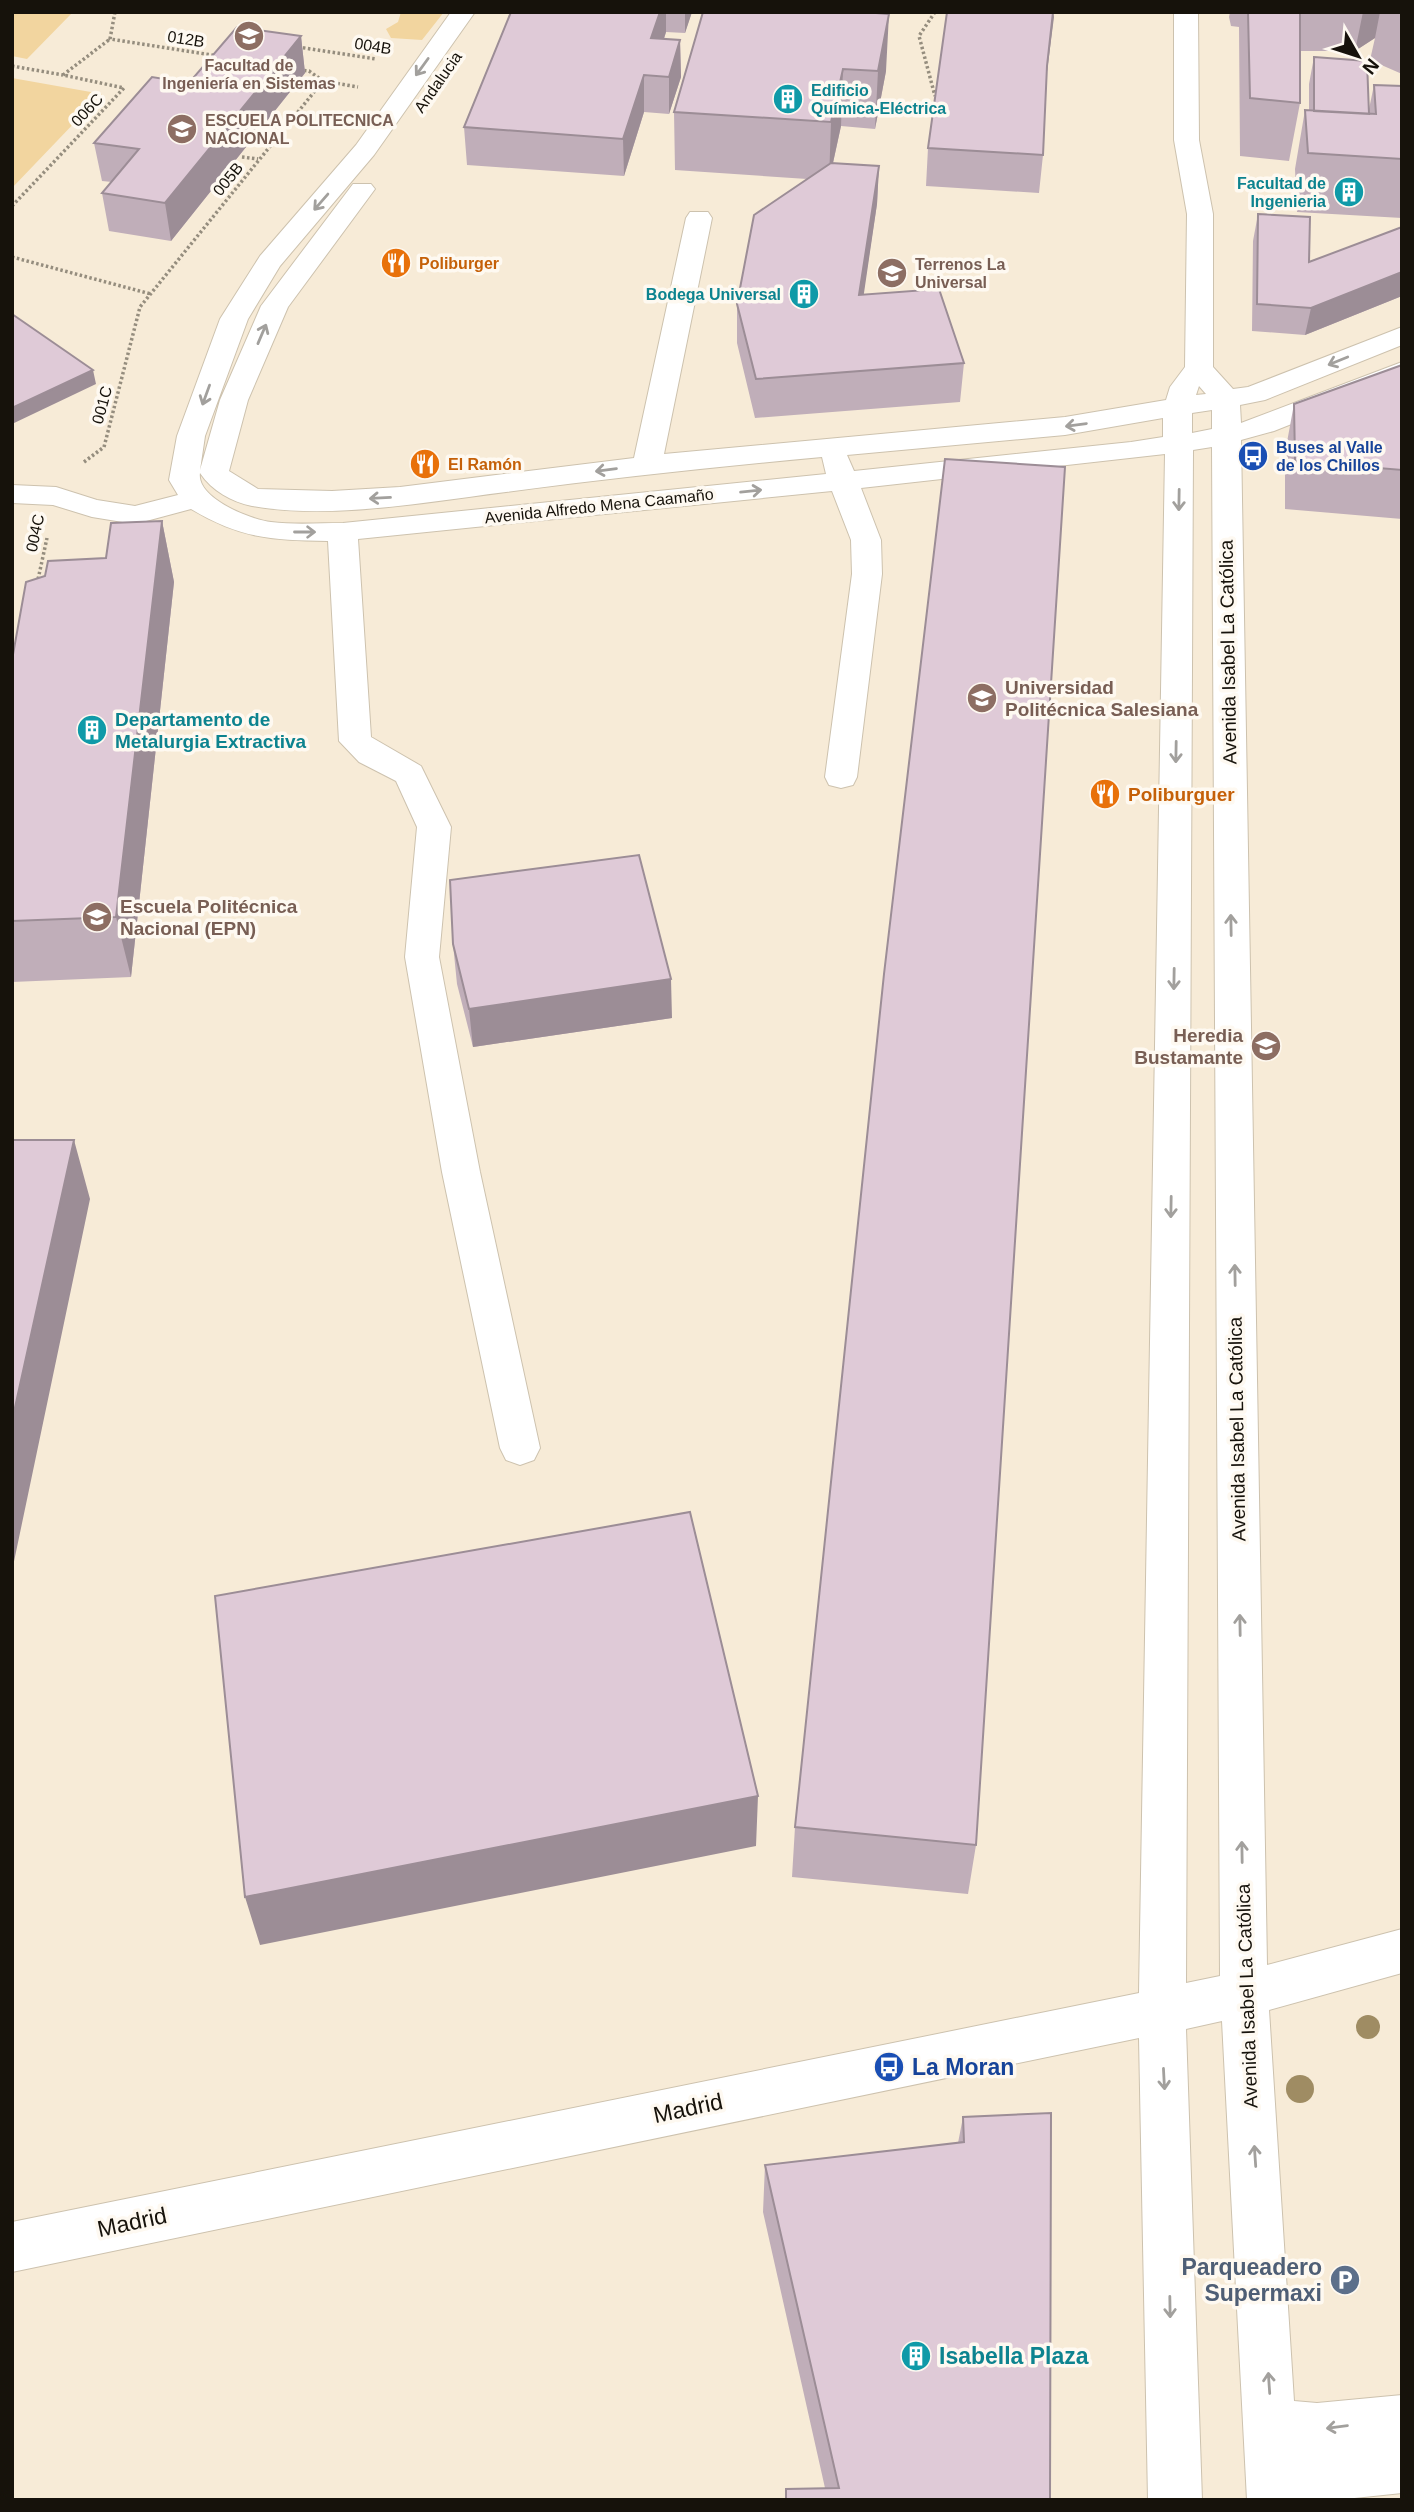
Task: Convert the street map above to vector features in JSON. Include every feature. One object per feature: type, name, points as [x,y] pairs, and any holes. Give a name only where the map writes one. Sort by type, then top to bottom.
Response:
[{"type":"street","name":"Andalucia","points":[[370,161],[401,96],[463,12]]},
{"type":"street","name":"Andalucia","points":[[370,161],[424,99],[488,12]]},
{"type":"street","points":[[1186,12],[1187,115],[1193,194],[1200,214],[1199,369],[1226,398]]},
{"type":"street","name":"Avenida Alfredo Mena Caamaño","points":[[370,161],[275,306],[234,400],[214,473],[228,486],[251,497],[280,502],[400,496],[648,465],[1065,426],[1178,425],[1225,436],[1264,425],[1402,370]]},
{"type":"street","points":[[12,494],[58,488],[92,508],[135,515],[195,499],[184,480],[191,436],[234,319],[269,262],[370,161]]},
{"type":"street","points":[[648,465],[699,218]]},
{"type":"street","name":"Avenida Alfredo Mena Caamaño","points":[[195,499],[229,519],[268,531],[343,532],[844,481],[1178,425],[1226,398],[1255,394],[1402,335]]},
{"type":"street","points":[[1175,2500],[1162,2011],[1178,425],[1188,377],[1199,369]]},
{"type":"street","name":"Avenida Isabel La Católica","points":[[1226,398],[1244,1994],[1273,2466]]},
{"type":"street","points":[[831,447],[866,540],[867,574],[841,777]]},
{"type":"street","points":[[229,519],[251,497]]},
{"type":"street","points":[[343,532],[355,741],[371,754],[409,774],[434,827],[422,957],[461,1172],[520,1448]]},
{"type":"street","name":"Madrid","points":[[12,2247],[1244,1994],[1388,1957]]},
{"type":"street","points":[[1273,2466],[1317,2429],[1402,2421]]},
{"type":"street","points":[[1273,2466],[1345,2473],[1402,2468]]},
{"type":"path","points":[[12,66],[64,75],[110,38],[115,12]]},
{"type":"path","points":[[935,12],[919,36],[935,96]]},
{"type":"path","name":"012B","points":[[110,38],[229,58]]},
{"type":"path","name":"004B","points":[[297,46],[421,67]]},
{"type":"path","points":[[296,69],[309,71],[323,81],[401,96]]},
{"type":"path","name":"006C","points":[[12,206],[124,88],[64,75]]},
{"type":"path","name":"005B","points":[[140,307],[323,81]]},
{"type":"path","points":[[242,157],[259,160]]},
{"type":"path","points":[[12,257],[151,294]]},
{"type":"path","name":"001C","points":[[58,488],[104,447],[140,307]]},
{"type":"path","name":"004C","points":[[35,589],[58,488]]},
{"type":"shaded area","points":[[12,12],[73,12],[27,59],[12,56]]},
{"type":"shaded area","points":[[401,12],[444,12],[422,40],[391,38],[386,29],[398,22]]},
{"type":"shaded area","points":[[12,78],[102,94],[12,188]]},
{"type":"building","points":[[511,12],[660,12],[651,38],[680,40],[669,77],[644,75],[623,139],[464,127]]},
{"type":"building","points":[[703,12],[889,14],[878,71],[843,69],[831,122],[674,112]]},
{"type":"building","points":[[947,12],[1053,12],[1047,66],[1043,155],[928,148]]},
{"type":"building","points":[[1248,12],[1300,12],[1300,103],[1250,98]]},
{"type":"building","points":[[237,27],[301,36],[165,203],[102,193],[139,149],[94,143],[152,77],[189,83]]},
{"type":"building","points":[[1314,57],[1367,61],[1369,114],[1314,111]]},
{"type":"building","points":[[1374,85],[1402,86],[1402,159],[1308,153],[1305,110],[1376,114]]},
{"type":"building","name":"Bodega Universal","points":[[831,163],[879,166],[859,295],[939,289],[964,363],[756,379],[737,304],[754,215]]},
{"type":"building","points":[[1258,214],[1310,217],[1309,262],[1402,227],[1402,272],[1311,308],[1257,304]]},
{"type":"building","points":[[12,314],[93,370],[12,408]]},
{"type":"building","points":[[1402,365],[1402,470],[1295,461],[1294,404]]},
{"type":"building","points":[[945,459],[1065,467],[976,1845],[795,1827],[884,974]]},
{"type":"building","name":"Departamento de Metalurgia Extractiva","points":[[162,521],[116,917],[12,921],[12,660],[26,582],[45,576],[48,561],[106,558],[111,523]]},
{"type":"building","points":[[639,855],[671,979],[469,1009],[453,944],[450,880]]},
{"type":"building","points":[[12,1140],[74,1140],[12,1421]]},
{"type":"building","points":[[690,1512],[758,1796],[245,1897],[215,1596]]},
{"type":"building","name":"Isabella Plaza","points":[[1051,2113],[1050,2500],[786,2500],[786,2489],[839,2488],[765,2165],[964,2142],[963,2117]]},
{"type":"place","name":"Facultad de Ingeniería en Sistemas","points":[[249,36]]},
{"type":"place","name":"Edificio Química-Eléctrica","points":[[788,99]]},
{"type":"place","name":"ESCUELA POLITECNICA NACIONAL","points":[[182,129]]},
{"type":"place","name":"Facultad de Ingenieria","points":[[1349,192]]},
{"type":"place","name":"Poliburger","points":[[396,263]]},
{"type":"place","name":"Terrenos La Universal","points":[[892,273]]},
{"type":"place","name":"Bodega Universal","points":[[804,294]]},
{"type":"place","name":"Buses al Valle de los Chillos","points":[[1253,456]]},
{"type":"place","name":"El Ramón","points":[[425,464]]},
{"type":"place","name":"Universidad Politécnica Salesiana","points":[[982,698]]},
{"type":"place","name":"Departamento de Metalurgia Extractiva","points":[[92,730]]},
{"type":"place","name":"Poliburguer","points":[[1105,794]]},
{"type":"place","name":"Escuela Politécnica Nacional (EPN)","points":[[97,917]]},
{"type":"place","name":"Heredia Bustamante","points":[[1266,1046]]},
{"type":"place","name":"La Moran","points":[[889,2067]]},
{"type":"place","name":"Parqueadero Supermaxi","points":[[1345,2280]]},
{"type":"place","name":"Isabella Plaza","points":[[916,2356]]}]
